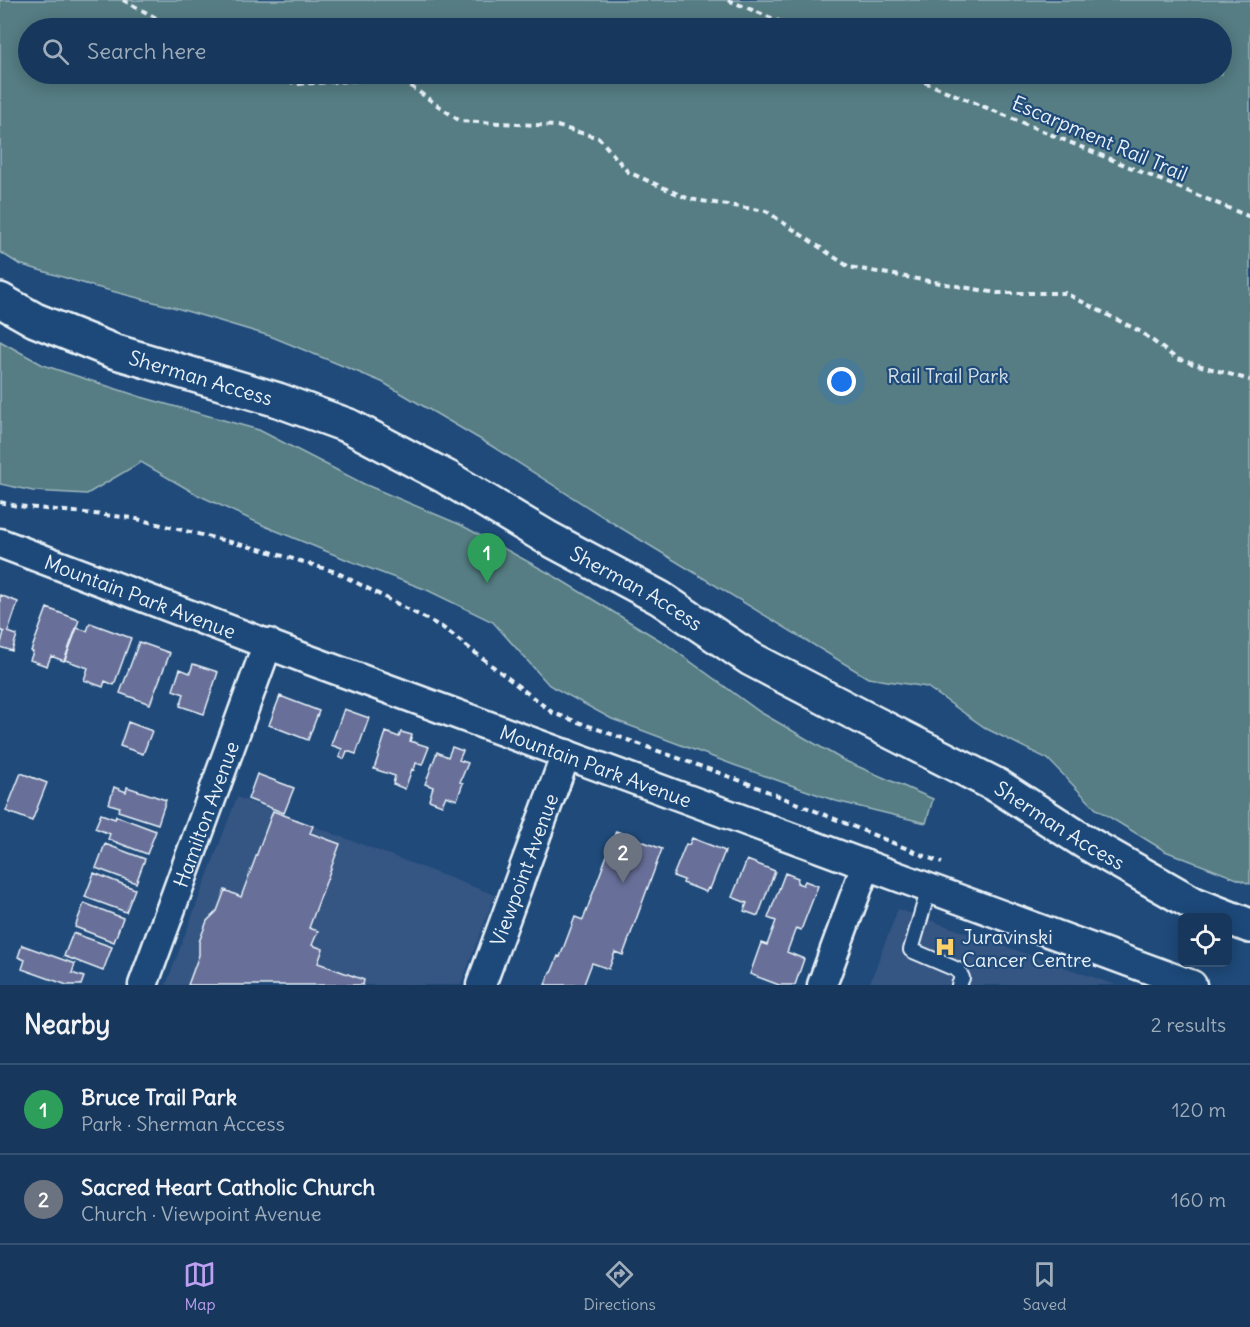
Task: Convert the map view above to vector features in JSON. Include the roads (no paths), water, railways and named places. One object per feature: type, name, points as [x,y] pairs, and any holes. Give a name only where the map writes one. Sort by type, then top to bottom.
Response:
[{"type":"main road","name":"Sherman Access","points":[[0,300],[35,320],[113,351],[279,399],[349,426],[446,477],[546,537],[660,598],[752,659],[998,786],[1085,842],[1194,904],[1250,926]]},
{"type":"street","name":"Mountain Park Avenue","points":[[0,543],[1192,985]]},
{"type":"street","name":"Hamilton Avenue","points":[[143,985],[268,643]]},
{"type":"street","name":"Viewpoint Avenue","points":[[481,985],[566,754]]},
{"type":"street","points":[[822,985],[866,865]]},
{"type":"lane","points":[[929,888],[911,950],[958,970],[962,978],[959,985]]},
{"type":"place","name":"Bruce Trail Park","points":[[487,583]]},
{"type":"place","name":"Sacred Heart Catholic Church","points":[[623,883]]},
{"type":"place","name":"Juravinski Cancer Centre","points":[[945,947]]},
{"type":"park label","name":"Rail Trail Park","points":[[948,375]]}]
